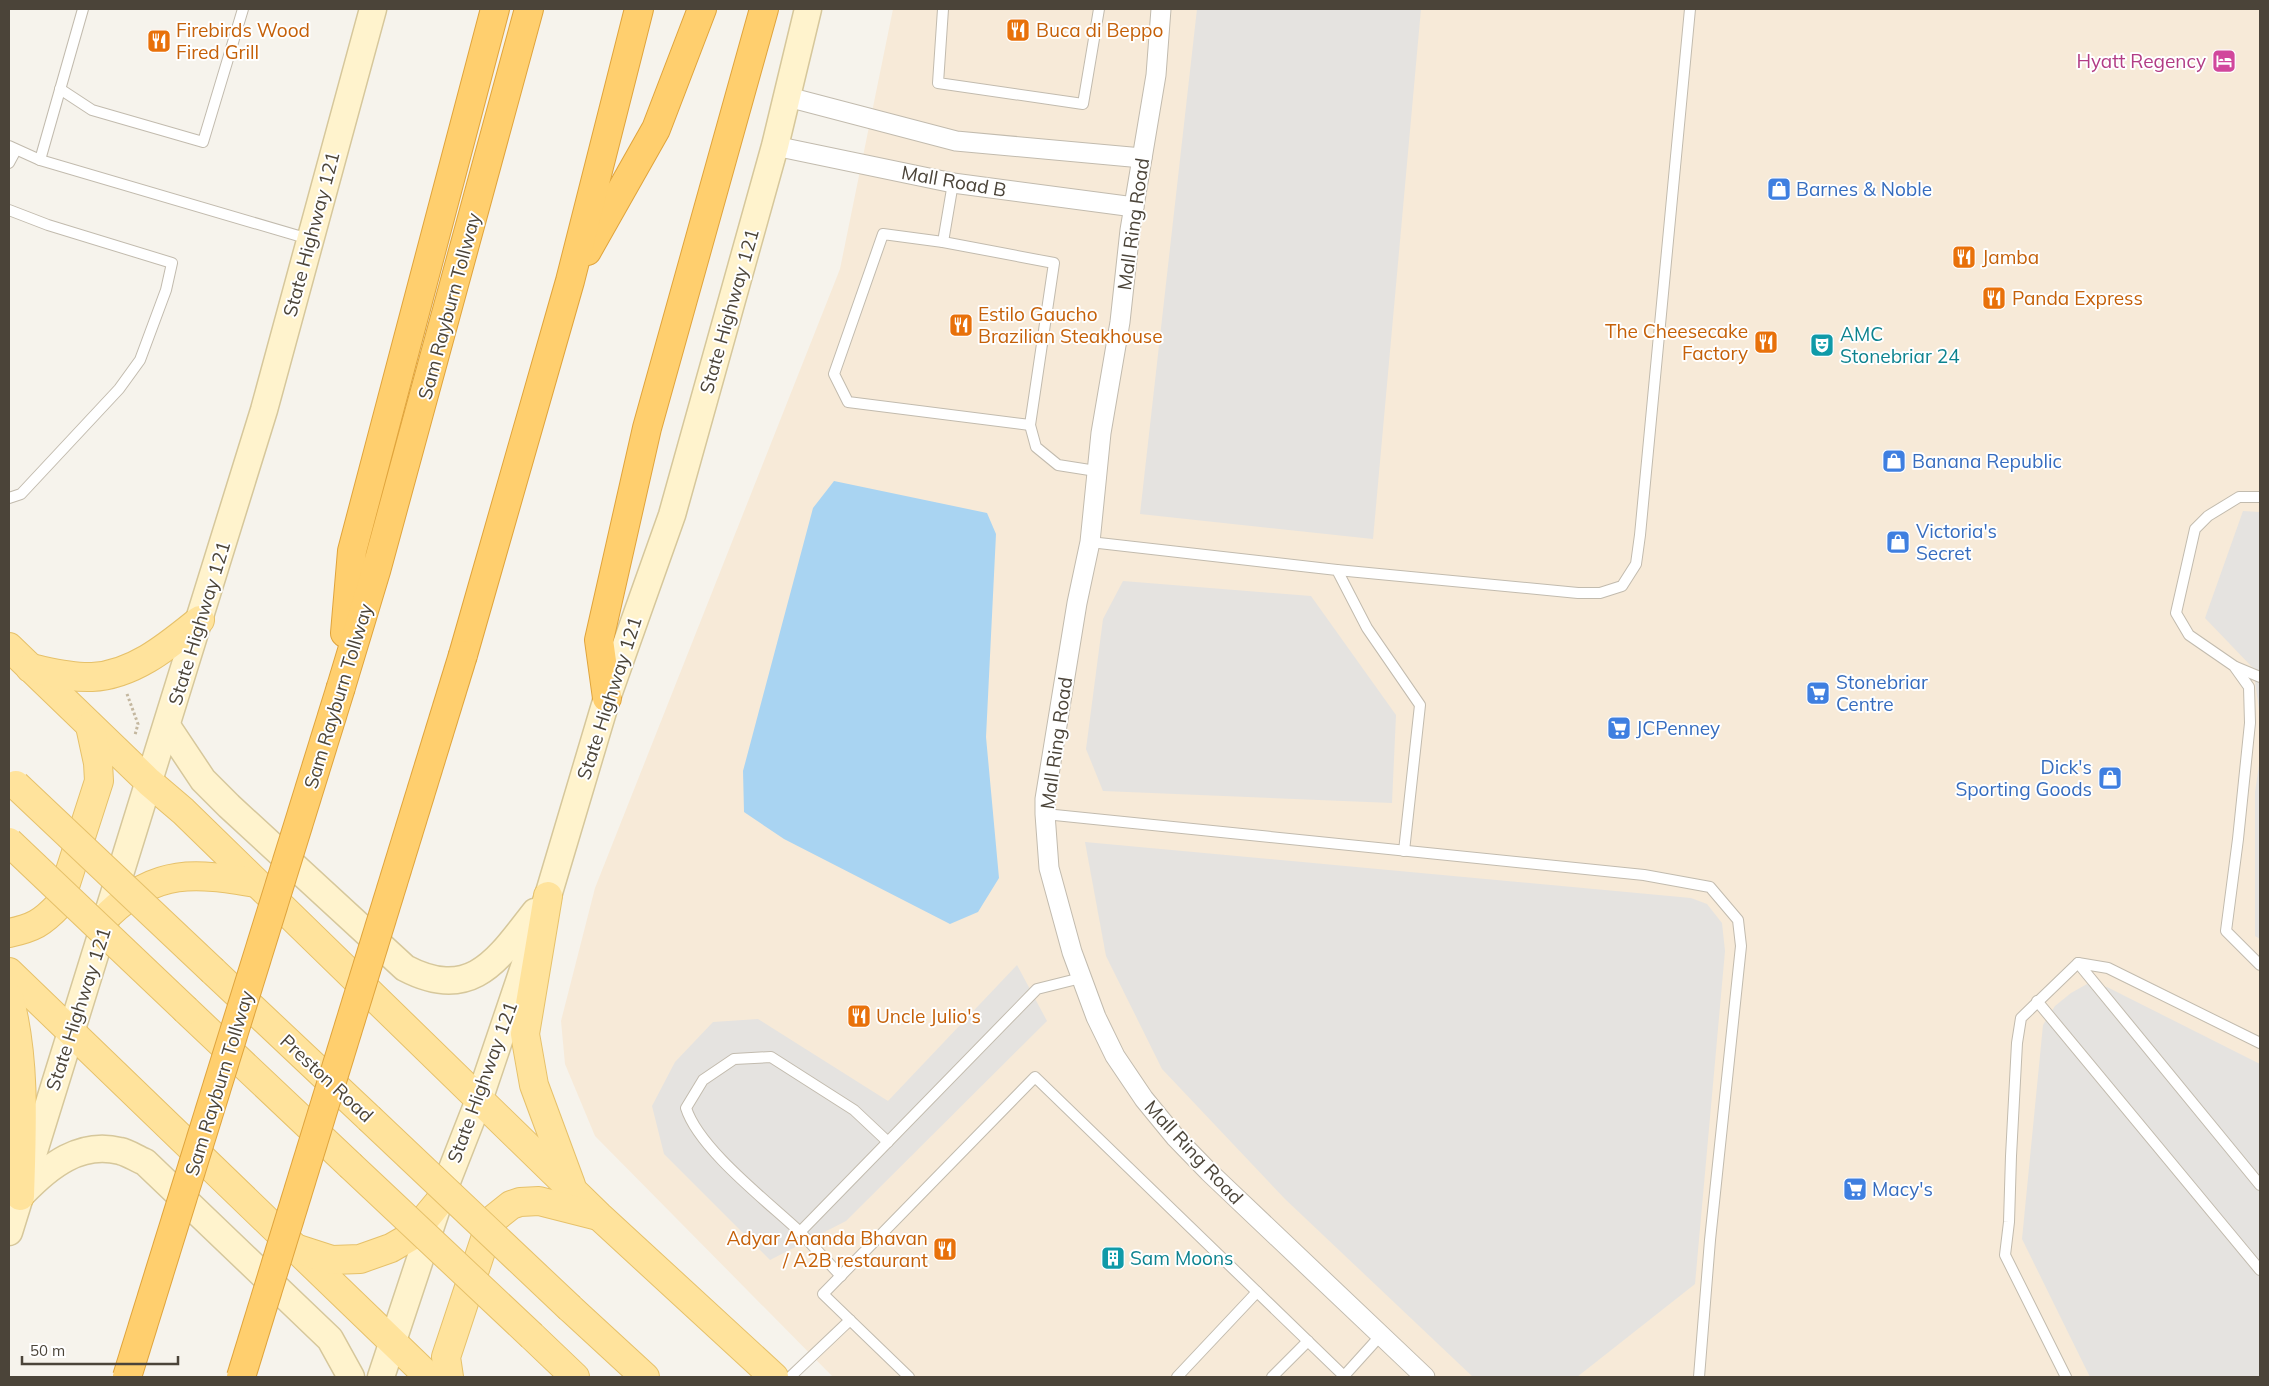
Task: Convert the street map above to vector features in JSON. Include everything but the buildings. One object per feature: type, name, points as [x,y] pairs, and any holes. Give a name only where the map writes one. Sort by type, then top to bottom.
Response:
[{"type":"highway","points":[[341,687],[352,551],[495,9]]},
{"type":"highway","name":"Sam Rayburn Tollway","points":[[127,1377],[376,571],[529,9]]},
{"type":"highway","points":[[240,1377],[463,655],[570,281],[639,9]]},
{"type":"highway","points":[[570,281],[656,130],[702,9]]},
{"type":"highway","points":[[606,698],[599,640],[646,428],[764,9]]},
{"type":"main road","name":"State Highway 121","points":[[9,1232],[264,410],[373,9]]},
{"type":"main road","name":"State Highway 121","points":[[381,1377],[439,1202],[479,1100],[548,896],[606,698],[672,515],[775,146],[808,9]]},
{"type":"main road","points":[[30,668],[62,675],[92,677],[119,672],[146,660],[165,648],[200,620]]},
{"type":"main road","points":[[9,647],[149,782],[183,811],[573,1191],[774,1377]]},
{"type":"main road","points":[[9,933],[31,928],[46,918],[59,905],[99,781],[98,763],[90,726]]},
{"type":"main road","points":[[167,726],[203,780],[229,806],[405,968],[419,975],[448,980],[464,978],[479,973],[496,961],[548,896]]},
{"type":"main road","name":"Preston Road","points":[[12,782],[645,1377]]},
{"type":"main road","points":[[9,842],[575,1377]]},
{"type":"main road","points":[[109,914],[126,898],[152,884],[179,877],[205,875],[256,883]]},
{"type":"main road","points":[[548,896],[525,1034],[534,1085],[573,1191]]},
{"type":"main road","points":[[9,972],[429,1377]]},
{"type":"main road","points":[[9,996],[16,1033],[21,1081],[20,1196]]},
{"type":"main road","points":[[20,1196],[45,1171],[68,1156],[94,1149],[121,1151],[145,1162],[330,1339],[351,1377]]},
{"type":"main road","points":[[449,1377],[446,1358],[491,1221],[497,1214],[520,1202],[539,1201],[600,1216]]},
{"type":"main road","points":[[294,1248],[332,1260],[360,1259],[391,1248],[410,1237],[439,1202]]},
{"type":"street","name":"Mall Ring Road","points":[[1161,9],[1156,75],[1134,207],[1120,322],[1096,471],[1090,542],[1076,603],[1045,800],[1050,868],[1069,944],[1096,1017],[1115,1056],[1166,1126],[1250,1212],[1424,1377]]},
{"type":"street","points":[[788,97],[956,141],[1142,158]]},
{"type":"street","name":"Mall Road B","points":[[775,146],[952,183],[1134,207]]},
{"type":"lane","points":[[40,160],[83,9]]},
{"type":"lane","points":[[60,89],[92,110],[203,142],[243,9]]},
{"type":"lane","points":[[943,9],[938,83],[1083,104],[1099,9]]},
{"type":"lane","points":[[1090,542],[1337,570],[1578,593],[1600,593],[1622,586],[1636,564],[1640,535],[1690,9]]},
{"type":"lane","points":[[9,163],[12,148],[40,160],[310,239]]},
{"type":"lane","points":[[943,242],[952,183]]},
{"type":"lane","points":[[9,210],[48,225],[172,263],[166,290],[140,360],[119,389],[21,494],[9,498]]},
{"type":"lane","points":[[1030,425],[848,402],[834,374],[883,234],[943,242],[1054,263],[1030,425],[1036,447],[1058,465],[1096,471]]},
{"type":"lane","points":[[2260,497],[2239,497],[2208,516],[2195,529],[2176,614],[2189,635],[2234,666],[2260,677]]},
{"type":"lane","points":[[1337,570],[1367,628],[1420,705],[1404,851]]},
{"type":"lane","points":[[2234,666],[2249,687],[2250,723],[2238,840],[2226,930],[2260,965]]},
{"type":"lane","points":[[1045,814],[1644,875],[1710,887],[1738,920],[1741,946],[1710,1240],[1699,1377]]},
{"type":"lane","points":[[2066,1377],[2005,1254],[2010,1222],[2010,1156],[2017,1044],[2021,1018],[2078,963]]},
{"type":"lane","points":[[2078,963],[2108,968],[2260,1043]]},
{"type":"lane","points":[[2078,963],[2260,1185]]},
{"type":"lane","points":[[800,1232],[1037,989],[1081,978]]},
{"type":"lane","points":[[2037,1001],[2260,1270]]},
{"type":"lane","points":[[841,1276],[800,1232],[720,1158],[690,1122],[686,1108],[704,1080],[734,1059],[771,1057],[854,1110],[888,1142]]},
{"type":"lane","points":[[909,1377],[824,1294],[1035,1076],[1344,1377],[1381,1335]]},
{"type":"lane","points":[[1176,1377],[1257,1292]]},
{"type":"lane","points":[[790,1377],[850,1320]]},
{"type":"lane","points":[[1272,1377],[1308,1341]]},
{"type":"path","points":[[126,691],[138,724],[136,732]]},
{"type":"shaded area","points":[[893,9],[2260,9],[2260,1377],[833,1377],[595,1136],[565,1064],[561,1021],[595,888],[840,269]]},
{"type":"shaded area","points":[[1197,9],[1421,9],[1373,539],[1140,514]]},
{"type":"shaded area","points":[[2243,511],[2260,512],[2260,717],[2253,668],[2205,618]]},
{"type":"shaded area","points":[[1123,581],[1311,596],[1396,715],[1392,803],[1103,791],[1086,749],[1103,619]]},
{"type":"shaded area","points":[[2260,758],[2260,939],[2255,936],[2255,792]]},
{"type":"shaded area","points":[[1085,842],[1691,898],[1707,904],[1722,923],[1725,951],[1695,1284],[1577,1377],[1473,1377],[1285,1199],[1162,1069],[1106,956]]},
{"type":"shaded area","points":[[1017,965],[1047,1021],[846,1221],[770,1260],[664,1154],[652,1106],[675,1062],[713,1022],[758,1019],[888,1101]]},
{"type":"shaded area","points":[[2087,984],[2107,987],[2260,1064],[2260,1377],[2090,1377],[2022,1239],[2043,1025],[2055,1006],[2071,993]]},
{"type":"water","points":[[834,481],[987,513],[996,534],[986,737],[999,878],[978,912],[950,924],[784,839],[744,812],[743,771],[813,508]]},
{"type":"place","name":"Buca di Beppo","points":[[1018,30]]},
{"type":"place","name":"Firebirds Wood Fired Grill","points":[[159,41]]},
{"type":"place","name":"Hyatt Regency","points":[[2224,61]]},
{"type":"place","name":"Barnes & Noble","points":[[1779,189]]},
{"type":"place","name":"Jamba","points":[[1964,257]]},
{"type":"place","name":"Panda Express","points":[[1994,298]]},
{"type":"place","name":"Estilo Gaucho Brazilian Steakhouse","points":[[961,325]]},
{"type":"place","name":"The Cheesecake Factory","points":[[1766,342]]},
{"type":"place","name":"AMC Stonebriar 24","points":[[1822,345]]},
{"type":"place","name":"Banana Republic","points":[[1894,461]]},
{"type":"place","name":"Victoria's Secret","points":[[1898,542]]},
{"type":"place","name":"Stonebriar Centre","points":[[1818,693]]},
{"type":"place","name":"JCPenney","points":[[1619,728]]},
{"type":"place","name":"Dick's Sporting Goods","points":[[2110,778]]},
{"type":"place","name":"Uncle Julio's","points":[[859,1016]]},
{"type":"place","name":"Macy's","points":[[1855,1189]]},
{"type":"place","name":"Adyar Ananda Bhavan / A2B restaurant","points":[[945,1249]]},
{"type":"place","name":"Sam Moons","points":[[1113,1258]]}]
